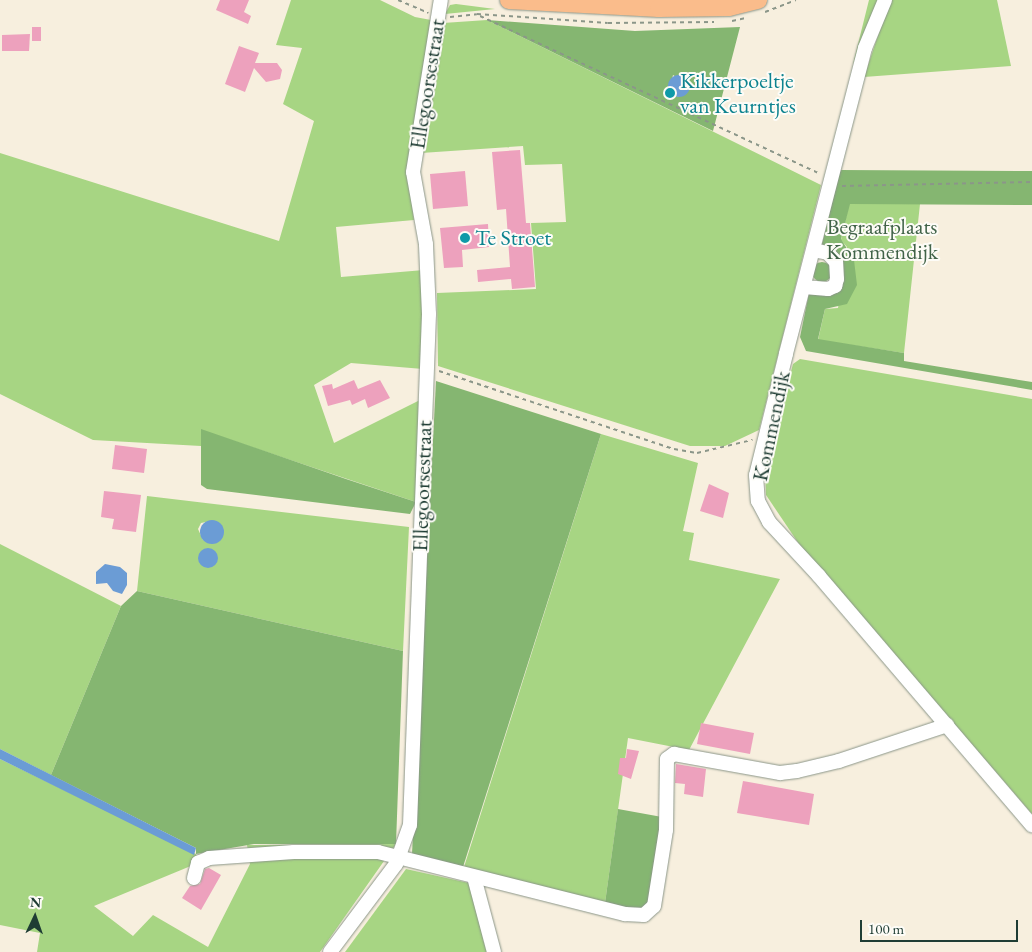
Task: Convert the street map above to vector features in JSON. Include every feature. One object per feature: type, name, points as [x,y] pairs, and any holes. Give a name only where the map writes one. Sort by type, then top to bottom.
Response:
[{"type":"main road","points":[[509,0],[659,8],[729,7],[758,0]]},
{"type":"street","name":"Ellegoorsestraat","points":[[330,952],[398,859],[410,825],[429,280],[413,172],[441,0]]},
{"type":"street","name":"Kommendijk","points":[[885,0],[865,48],[813,250],[756,475],[758,501],[769,522],[948,725],[1032,825]]},
{"type":"street","points":[[804,287],[828,289],[835,286],[838,279],[836,262],[828,253],[813,250]]},
{"type":"street","points":[[194,878],[198,863],[209,858],[294,852],[386,853],[398,859],[625,914],[644,915],[654,906],[666,830],[667,759],[674,754],[780,773],[839,761],[948,725]]},
{"type":"street","points":[[474,877],[494,952]]},
{"type":"path","points":[[477,14],[831,182],[1032,182]]},
{"type":"path","points":[[427,367],[674,449],[697,452],[721,450],[766,436]]},
{"type":"green space","points":[[291,0],[380,0],[415,17],[431,20],[408,174],[414,220],[336,227],[341,277],[424,270],[423,369],[351,363],[314,385],[334,443],[422,399],[416,502],[201,430],[201,446],[93,440],[0,394],[0,153],[279,241],[314,121],[283,104],[302,48],[276,45]]},
{"type":"green space","points":[[869,0],[879,0],[853,64]]},
{"type":"green space","points":[[890,0],[997,0],[1011,66],[864,77]]},
{"type":"green space","points":[[456,4],[495,9],[445,14],[450,5]]},
{"type":"green space","points":[[487,20],[821,185],[759,430],[725,446],[690,446],[438,366],[437,293],[536,289],[531,223],[566,222],[562,164],[525,165],[523,146],[421,153],[443,23]]},
{"type":"green space","points":[[487,20],[635,31],[740,27],[713,131]],"holes":[[[673,75],[688,84],[688,90],[678,97],[670,88]]]},
{"type":"green space","points":[[840,170],[1032,171],[1032,205],[850,204],[841,239],[854,260],[857,285],[847,304],[825,309],[818,339],[904,353],[904,361],[1032,382],[1032,390],[806,351],[800,337],[809,293],[833,293],[832,250],[822,244]]},
{"type":"green space","name":"Begraafplaats Kommendijk","points":[[849,204],[920,204],[904,353],[818,340],[825,309],[838,308],[847,247],[841,240]]},
{"type":"green space","points":[[822,262],[829,265],[832,272],[829,279],[822,282],[815,279],[812,272],[815,265]]},
{"type":"green space","points":[[800,359],[1032,399],[1032,814],[799,544],[766,495],[765,470],[770,450],[793,364]]},
{"type":"green space","points":[[436,381],[601,434],[463,867],[412,854]]},
{"type":"green space","points":[[201,429],[416,502],[410,514],[207,489],[201,485]]},
{"type":"green space","points":[[601,434],[698,463],[683,531],[694,533],[689,560],[780,579],[689,750],[628,738],[605,903],[464,867]]},
{"type":"green space","points":[[147,496],[409,527],[403,651],[137,591]],"holes":[[[211,521],[218,523],[213,543],[203,540],[198,529],[201,523]]]},
{"type":"green space","points":[[0,544],[121,606],[51,775],[0,749]]},
{"type":"green space","points":[[137,591],[403,651],[396,844],[254,844],[196,854],[196,848],[51,775],[121,606]]},
{"type":"green space","points":[[0,759],[196,854],[198,863],[94,906],[133,936],[153,915],[208,947],[250,864],[247,845],[396,844],[320,952],[37,952],[40,933],[0,925]]},
{"type":"green space","points":[[618,809],[662,817],[652,900],[640,910],[605,903]]},
{"type":"green space","points":[[406,869],[469,883],[488,952],[345,952]]},
{"type":"water","points":[[679,75],[689,82],[690,86],[683,96],[679,97],[669,90],[668,86],[675,76]]},
{"type":"water","points":[[212,520],[221,523],[224,532],[221,541],[212,544],[203,541],[200,532],[203,523]]},
{"type":"water","points":[[204,548],[212,548],[218,554],[218,562],[212,568],[204,568],[198,562],[198,554]]},
{"type":"water","points":[[105,564],[120,567],[127,573],[127,585],[122,594],[113,591],[107,583],[96,584],[96,572]]},
{"type":"water","points":[[0,749],[196,848],[194,855],[0,759]]},
{"type":"building","points":[[220,0],[249,0],[244,12],[251,16],[248,24],[216,10]]},
{"type":"building","points":[[32,27],[41,27],[41,41],[32,41]]},
{"type":"building","points":[[30,34],[29,51],[2,51],[2,35]]},
{"type":"building","points":[[239,46],[259,53],[255,63],[277,63],[282,70],[280,79],[266,82],[254,68],[245,92],[225,84]]},
{"type":"building","points":[[520,150],[526,223],[530,223],[535,287],[512,289],[511,279],[478,282],[477,270],[510,267],[506,209],[497,210],[492,152]]},
{"type":"building","points":[[465,171],[468,206],[433,209],[430,174]]},
{"type":"building","name":"Te Stroet","points":[[488,224],[489,247],[462,250],[463,267],[444,268],[440,228]]},
{"type":"building","points":[[354,380],[358,389],[380,380],[390,398],[368,408],[365,399],[352,405],[350,400],[328,406],[322,386],[332,384],[333,389]]},
{"type":"building","points":[[115,445],[147,449],[144,473],[112,469]]},
{"type":"building","points":[[709,484],[729,493],[723,518],[700,511]]},
{"type":"building","points":[[104,491],[141,495],[136,532],[112,529],[114,519],[101,517]]},
{"type":"building","points":[[701,723],[754,733],[750,754],[697,744]]},
{"type":"building","points":[[627,749],[639,751],[631,779],[618,774],[620,758],[626,758]]},
{"type":"building","points":[[676,764],[706,769],[703,797],[684,794],[685,784],[675,783]]},
{"type":"building","points":[[743,781],[814,794],[809,825],[737,813]]},
{"type":"building","points":[[209,868],[221,875],[201,910],[182,898],[190,886],[200,884],[205,869]]},
{"type":"place","name":"Kikkerpoeltje van Keurntjes","points":[[670,93]]},
{"type":"place","name":"Te Stroet","points":[[465,238]]}]
